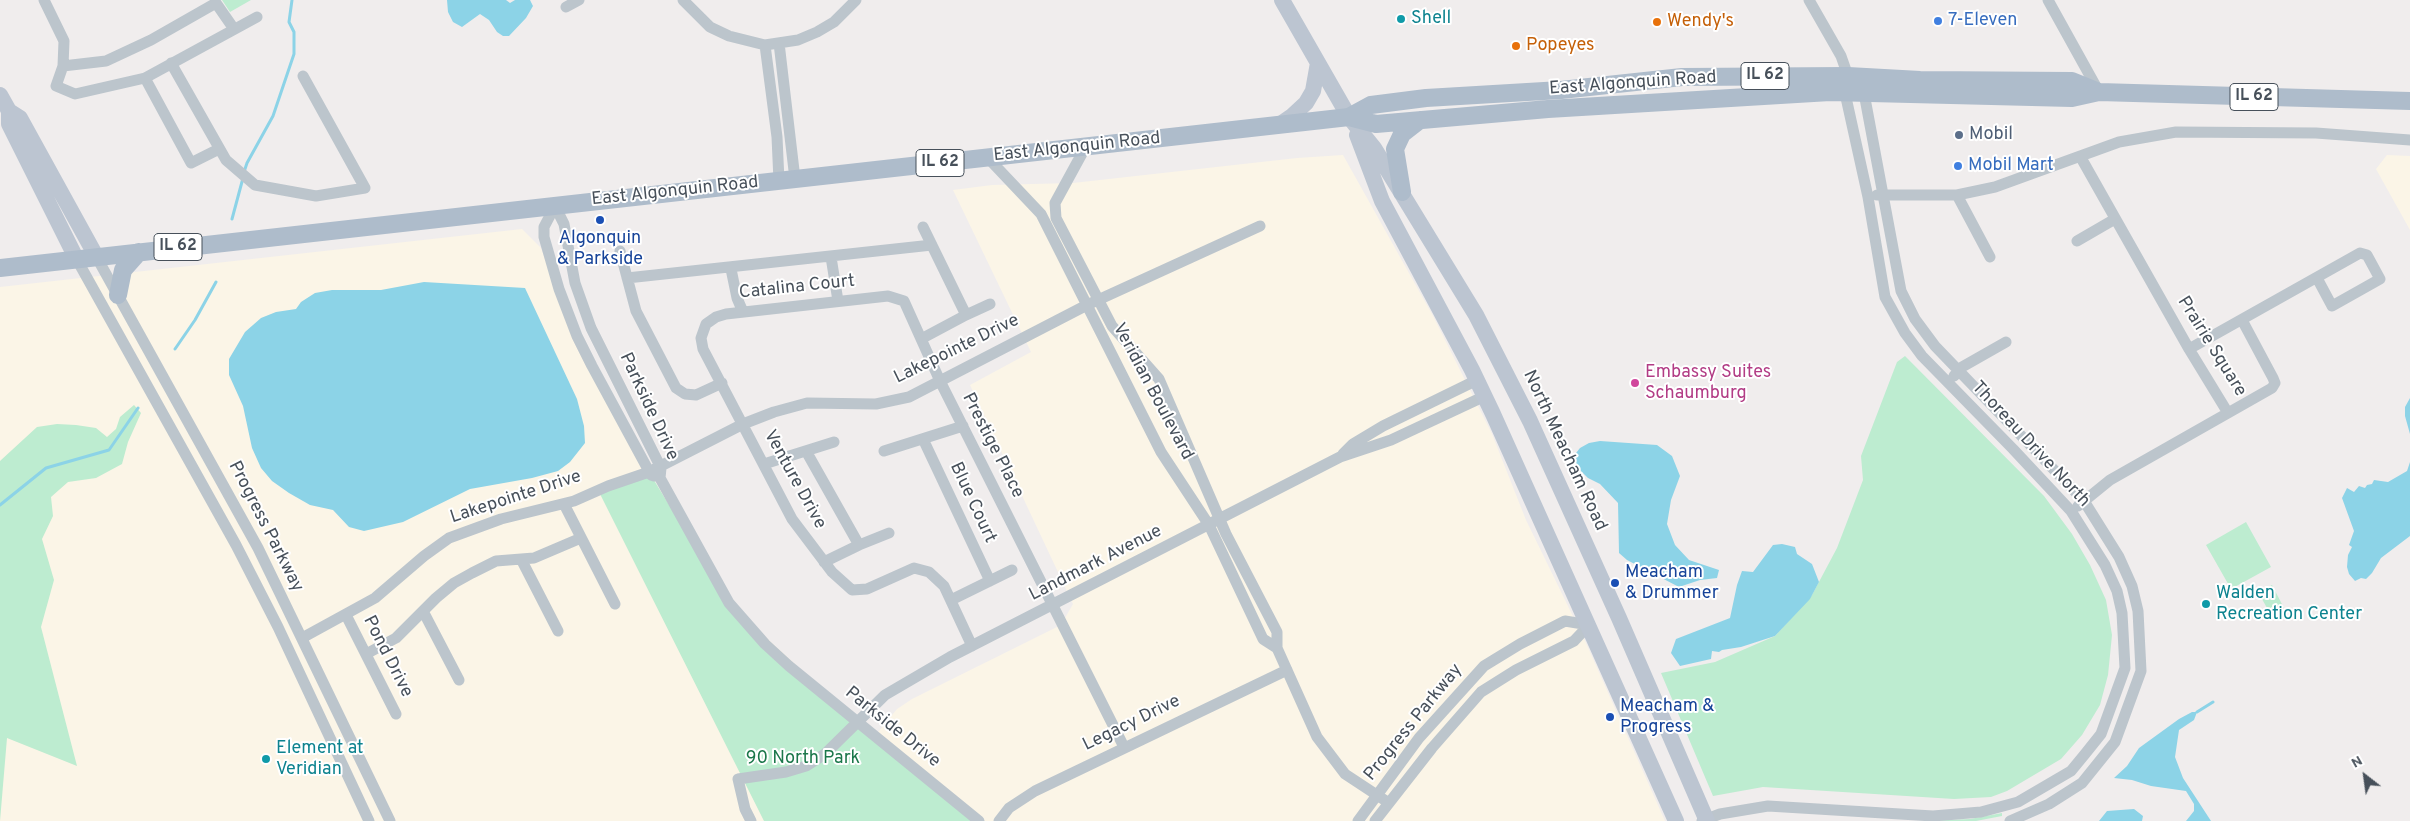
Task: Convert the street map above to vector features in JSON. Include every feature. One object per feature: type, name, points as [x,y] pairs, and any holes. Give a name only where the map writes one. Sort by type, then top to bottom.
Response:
[{"type":"main road","name":"North Meacham Road","points":[[1284,4],[1350,117],[1374,148],[1476,315],[1518,398],[1619,618],[1705,820]]},
{"type":"main road","points":[[1278,125],[1300,110],[1309,98],[1313,90],[1318,63]]},
{"type":"main road","name":"East Algonquin Road","points":[[1350,117],[1370,105],[1426,98],[1561,90],[1682,77],[1847,84],[1864,93],[2072,98],[2099,92],[2410,101]]},
{"type":"main road","name":"East Algonquin Road","points":[[0,268],[1350,117],[1376,124],[1847,84],[1920,80],[2072,80],[2099,92]]},
{"type":"main road","points":[[0,95],[9,111],[20,118],[96,256]]},
{"type":"main road","points":[[9,111],[9,124],[76,258]]},
{"type":"main road","name":"North Meacham Road","points":[[1350,117],[1382,201],[1485,396],[1676,821]]},
{"type":"main road","points":[[1402,192],[1395,158],[1396,145],[1402,134],[1420,120]]},
{"type":"main road","points":[[118,294],[123,270],[139,252]]},
{"type":"street","points":[[44,0],[64,41],[63,66],[56,86],[74,94],[145,78],[257,17]]},
{"type":"street","points":[[566,7],[580,0]]},
{"type":"street","points":[[682,0],[710,27],[729,36],[765,45],[798,40],[817,32],[834,22],[856,0]]},
{"type":"street","name":"Thoreau Drive North","points":[[1705,820],[1720,814],[1768,806],[1933,816],[1972,813],[2018,802],[2071,771],[2100,734],[2125,668],[2122,613],[2117,591],[2105,565],[2071,511],[1922,356],[1905,334],[1885,297],[1841,56],[1809,0]]},
{"type":"street","points":[[2048,0],[2099,92]]},
{"type":"street","points":[[63,66],[106,61],[151,40],[216,3],[234,29]]},
{"type":"street","points":[[779,44],[787,180]]},
{"type":"street","points":[[765,45],[777,137],[787,180]]},
{"type":"street","points":[[171,63],[230,165],[256,185],[316,196],[365,188],[303,76]]},
{"type":"street","points":[[145,78],[191,163],[220,148]]},
{"type":"street","name":"Thoreau Drive North","points":[[1864,93],[1900,291],[1915,318],[1935,346],[2084,502],[2119,558],[2132,586],[2138,611],[2141,671],[2115,742],[2082,784],[2049,804],[2010,821]]},
{"type":"street","points":[[1868,197],[1883,194],[1957,195],[1995,187],[2119,142],[2176,132],[2316,133],[2410,140]]},
{"type":"street","name":"Veridian Boulevard","points":[[1085,148],[1055,203],[1056,218],[1161,452],[1209,525],[1263,639],[1277,648]]},
{"type":"street","name":"Prairie Square","points":[[2080,156],[2189,349],[2228,413],[2268,391],[2275,383],[2242,320]]},
{"type":"street","name":"Veridian Boulevard","points":[[988,158],[1041,214],[1093,303],[1160,379],[1221,518],[1277,632],[1277,648],[1317,737],[1345,774],[1389,803]]},
{"type":"street","points":[[1957,195],[1990,257]]},
{"type":"street","name":"Parkside Drive","points":[[555,206],[544,227],[544,237],[559,289],[577,336],[729,603],[765,644],[856,723],[979,821]]},
{"type":"street","name":"Parkside Drive","points":[[555,206],[564,224],[575,283],[591,328],[656,472]]},
{"type":"street","points":[[2077,241],[2115,219]]},
{"type":"street","name":"Lakepointe Drive","points":[[302,638],[375,598],[424,556],[449,538],[501,519],[564,504],[608,486],[656,472],[743,424],[774,412],[807,403],[876,404],[909,397],[1093,303],[1260,226]]},
{"type":"street","points":[[923,227],[966,315]]},
{"type":"street","points":[[626,278],[731,269],[932,245]]},
{"type":"street","points":[[620,251],[636,311],[676,388],[685,394],[696,395],[722,383]]},
{"type":"street","points":[[2189,349],[2317,278],[2363,253],[2367,255],[2380,279],[2332,306],[2317,278]]},
{"type":"street","name":"Progress Parkway","points":[[96,256],[242,518],[390,821]]},
{"type":"street","points":[[831,257],[838,301]]},
{"type":"street","name":"Progress Parkway","points":[[76,258],[236,546],[281,633],[369,821]]},
{"type":"street","points":[[731,269],[737,298],[743,312]]},
{"type":"street","name":"Catalina Court","points":[[702,333],[706,324],[716,317],[743,312],[888,296],[904,301]]},
{"type":"street","name":"Prestige Place","points":[[904,301],[962,426],[1124,747]]},
{"type":"street","points":[[921,339],[990,304]]},
{"type":"street","name":"Venture Drive","points":[[702,333],[700,338],[703,349],[792,518],[824,562],[852,590],[867,589],[914,568],[929,572],[944,586],[972,646]]},
{"type":"street","points":[[1948,382],[1959,371],[2006,342]]},
{"type":"street","points":[[1340,457],[1353,444],[1383,426],[1477,380]]},
{"type":"street","name":"Landmark Avenue","points":[[751,821],[745,809],[738,779],[786,772],[806,766],[825,754],[885,695],[972,646],[1340,457],[1391,440],[1485,396]]},
{"type":"street","points":[[2071,511],[2110,480],[2228,413]]},
{"type":"street","points":[[884,451],[962,426]]},
{"type":"street","name":"Blue Court","points":[[923,439],[990,581]]},
{"type":"street","points":[[764,464],[834,442]]},
{"type":"street","points":[[806,451],[859,545]]},
{"type":"street","points":[[564,504],[615,604]]},
{"type":"street","points":[[824,562],[888,533]]},
{"type":"street","points":[[366,654],[396,638],[454,583],[472,573],[496,562],[522,559],[552,552],[581,538]]},
{"type":"street","points":[[522,559],[558,631]]},
{"type":"street","points":[[951,600],[1012,570]]},
{"type":"street","points":[[423,611],[459,680]]},
{"type":"street","name":"Pond Drive","points":[[346,615],[396,714]]},
{"type":"street","name":"Progress Parkway","points":[[1358,821],[1419,738],[1484,666],[1520,644],[1565,621],[1589,625]]},
{"type":"street","name":"Progress Parkway","points":[[1375,821],[1432,748],[1480,692],[1516,670],[1567,645],[1589,625]]},
{"type":"street","name":"Legacy Drive","points":[[998,821],[1010,808],[1035,791],[1287,670]]},
{"type":"shaded area","points":[[1343,155],[1433,316],[1492,434],[1526,520],[1586,643],[1665,821],[0,821],[0,287],[522,229],[541,248],[567,319],[651,475],[729,603],[874,737],[897,709],[912,699],[1061,625],[1073,604],[970,385],[1031,352],[953,190],[992,185],[1073,183],[1297,158]]},
{"type":"shaded area","points":[[2387,155],[2410,156],[2410,230],[2376,169]]},
{"type":"green space","points":[[222,0],[251,0],[230,12]]},
{"type":"green space","points":[[1905,356],[2044,496],[2072,534],[2090,565],[2106,600],[2112,635],[2108,675],[2100,705],[2082,735],[2061,759],[2007,791],[1991,797],[1954,799],[1763,787],[1713,796],[1661,673],[1715,662],[1775,636],[1812,595],[1837,548],[1863,480],[1861,456],[1897,362]]},
{"type":"green space","points":[[134,405],[141,413],[128,442],[122,464],[96,478],[68,482],[51,497],[53,516],[42,539],[54,580],[41,627],[77,766],[7,738],[0,821],[0,461],[37,427],[57,424],[76,425],[96,428],[107,437],[116,429],[120,417]]},
{"type":"green space","name":"90 North Park","points":[[649,472],[716,582],[748,626],[979,821],[764,821],[598,490]]},
{"type":"green space","points":[[2246,522],[2271,567],[2231,589],[2206,545]]},
{"type":"green space","points":[[2272,585],[2284,608],[2271,615],[2258,592]]},
{"type":"green space","points":[[2002,813],[2002,816],[1976,821],[1926,821],[1970,819]]},
{"type":"water","points":[[447,0],[506,0],[510,3],[515,0],[530,0],[533,6],[526,18],[509,36],[503,36],[497,32],[489,20],[480,14],[462,27],[453,22],[448,12]]},
{"type":"water","points":[[424,282],[525,288],[577,399],[584,426],[585,443],[570,462],[558,471],[532,478],[470,489],[403,522],[364,531],[349,527],[333,510],[310,505],[289,493],[272,481],[261,468],[252,448],[243,406],[229,375],[229,359],[245,332],[261,318],[276,312],[296,309],[301,302],[315,293],[332,290],[381,290]]},
{"type":"water","points":[[2410,398],[2410,434],[2405,416],[2405,407]]},
{"type":"water","points":[[1600,441],[1657,445],[1672,456],[1680,476],[1671,500],[1667,524],[1675,545],[1689,560],[1719,570],[1717,578],[1700,580],[1679,587],[1627,560],[1619,553],[1618,503],[1600,484],[1588,478],[1576,466],[1576,453],[1580,448],[1589,443]]},
{"type":"water","points":[[2410,462],[2410,536],[2381,558],[2366,579],[2361,578],[2355,581],[2349,574],[2347,567],[2348,555],[2352,547],[2349,545],[2354,531],[2342,498],[2347,488],[2354,492],[2359,486],[2365,488],[2367,485],[2372,484],[2374,480],[2388,482],[2407,471]]},
{"type":"water","points":[[1782,544],[1795,547],[1797,554],[1812,564],[1819,582],[1810,599],[1775,636],[1741,647],[1719,652],[1712,651],[1711,659],[1680,666],[1671,653],[1676,639],[1730,618],[1742,571],[1753,572],[1773,545]]},
{"type":"water","points":[[2192,712],[2197,712],[2194,720],[2179,730],[2175,757],[2183,778],[2211,821],[2186,821],[2194,811],[2194,804],[2186,791],[2114,778],[2127,766],[2139,748],[2179,719]]},
{"type":"water","points":[[2134,809],[2143,816],[2142,821],[2099,821],[2107,811]]},
{"type":"waterway","points":[[244,172],[273,116],[294,54],[294,32],[289,22],[292,0]]},
{"type":"waterway","points":[[232,219],[243,178]]},
{"type":"waterway","points":[[175,349],[195,320],[216,282]]},
{"type":"waterway","points":[[0,505],[46,468],[109,450],[138,408]]},
{"type":"waterway","points":[[2197,712],[2213,702]]},
{"type":"place","name":"Shell","points":[[1401,19]]},
{"type":"place","name":"7-Eleven","points":[[1938,21]]},
{"type":"place","name":"Wendy's","points":[[1657,22]]},
{"type":"place","name":"Popeyes","points":[[1516,46]]},
{"type":"place","name":"Mobil","points":[[1959,135]]},
{"type":"place","name":"Mobil Mart","points":[[1958,166]]},
{"type":"place","name":"Algonquin & Parkside","points":[[600,220]]},
{"type":"place","name":"Embassy Suites Schaumburg","points":[[1635,383]]},
{"type":"place","name":"Meacham & Drummer","points":[[1615,583]]},
{"type":"place","name":"Walden Recreation Center","points":[[2206,604]]},
{"type":"place","name":"Meacham & Progress","points":[[1610,717]]},
{"type":"place","name":"Element at Veridian","points":[[266,759]]}]
